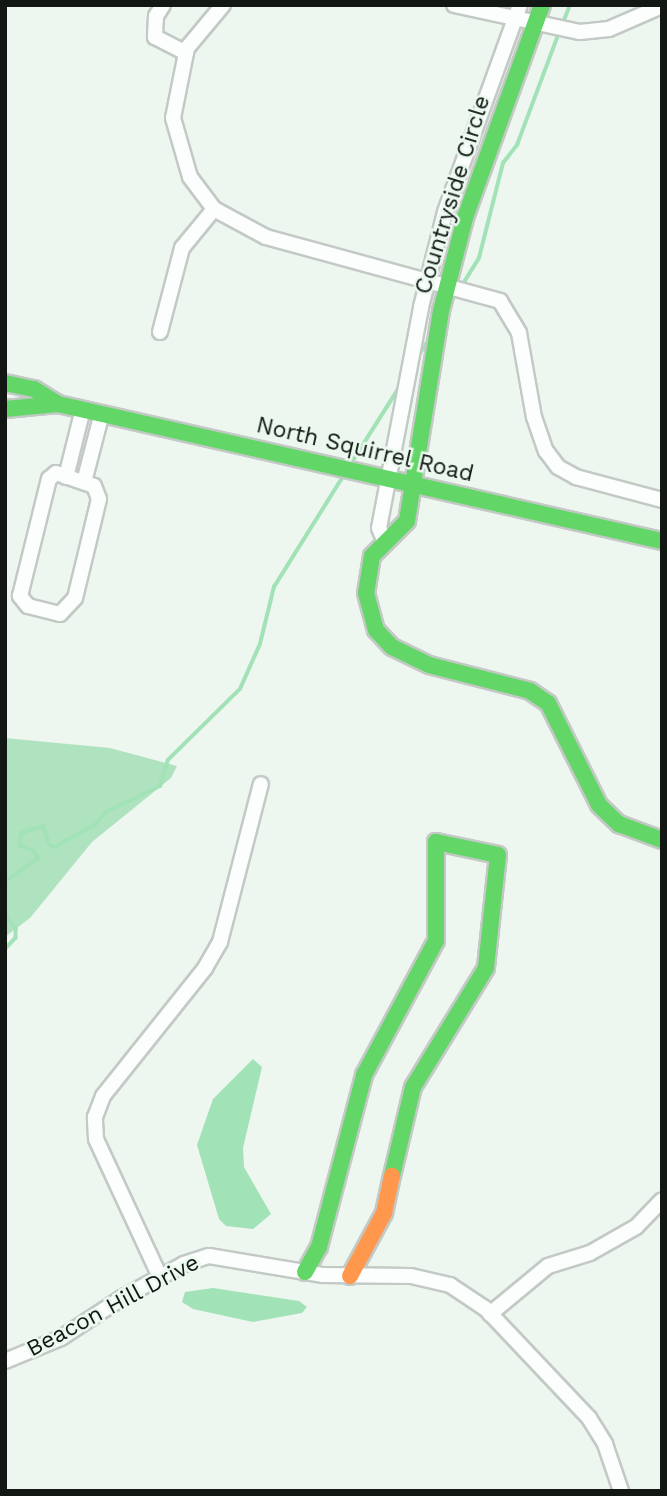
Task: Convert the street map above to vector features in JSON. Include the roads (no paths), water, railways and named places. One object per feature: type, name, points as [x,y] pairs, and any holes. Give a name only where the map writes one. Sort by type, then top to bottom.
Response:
[{"type":"street","points":[[163,5],[156,16],[155,37],[186,54]]},
{"type":"street","name":"Countryside Circle","points":[[223,5],[186,54],[173,118],[190,177],[214,208],[266,237],[438,282]]},
{"type":"street","points":[[454,5],[524,17],[580,32],[609,29],[662,6]]},
{"type":"street","name":"Countryside Circle","points":[[385,542],[379,528],[438,282],[465,218],[524,17],[542,5]]},
{"type":"street","points":[[160,332],[182,248],[214,208]]},
{"type":"street","points":[[438,282],[500,301],[512,316],[534,417],[546,451],[558,467],[576,477],[662,500]]},
{"type":"street","name":"Countryside Circle","points":[[438,282],[415,486],[404,528],[372,556],[366,575],[369,612],[376,630],[393,648],[429,665],[530,691],[548,703],[599,805],[619,824],[662,840]]},
{"type":"street","name":"North Squirrel Road","points":[[5,383],[34,389],[58,404],[662,541]]},
{"type":"street","name":"North Squirrel Road","points":[[5,409],[29,410],[58,404]]},
{"type":"street","points":[[66,477],[83,409]]},
{"type":"street","points":[[85,482],[102,413]]},
{"type":"street","points":[[56,473],[85,482],[94,486],[99,499],[75,598],[60,614],[28,606],[20,596],[49,479],[56,473]]},
{"type":"street","points":[[160,1277],[96,1139],[95,1117],[103,1096],[205,968],[220,942],[261,784]]},
{"type":"street","points":[[305,1272],[319,1247],[364,1075],[436,942],[436,842],[498,855],[486,968],[413,1087],[384,1213],[350,1276]]},
{"type":"street","points":[[490,1314],[548,1266],[590,1253],[636,1227],[662,1200]]},
{"type":"street","name":"Beacon Hill Drive","points":[[5,1361],[61,1338],[160,1277],[209,1256],[305,1272],[350,1276],[411,1276],[450,1285],[490,1314],[589,1418],[605,1444],[621,1491]]},
{"type":"waterway","points":[[563,23],[570,5]]},
{"type":"waterway","points":[[461,287],[479,258],[503,163],[517,145],[560,30]]},
{"type":"waterway","points":[[417,358],[428,341]]},
{"type":"waterway","points":[[352,462],[400,386]]},
{"type":"waterway","points":[[5,882],[38,858],[33,851],[20,846],[21,833],[44,826],[49,844],[54,847],[95,825],[106,812],[160,786],[168,760],[240,689],[260,644],[274,587],[344,475]]},
{"type":"waterway","points":[[5,914],[16,928],[16,938],[5,950]]}]
